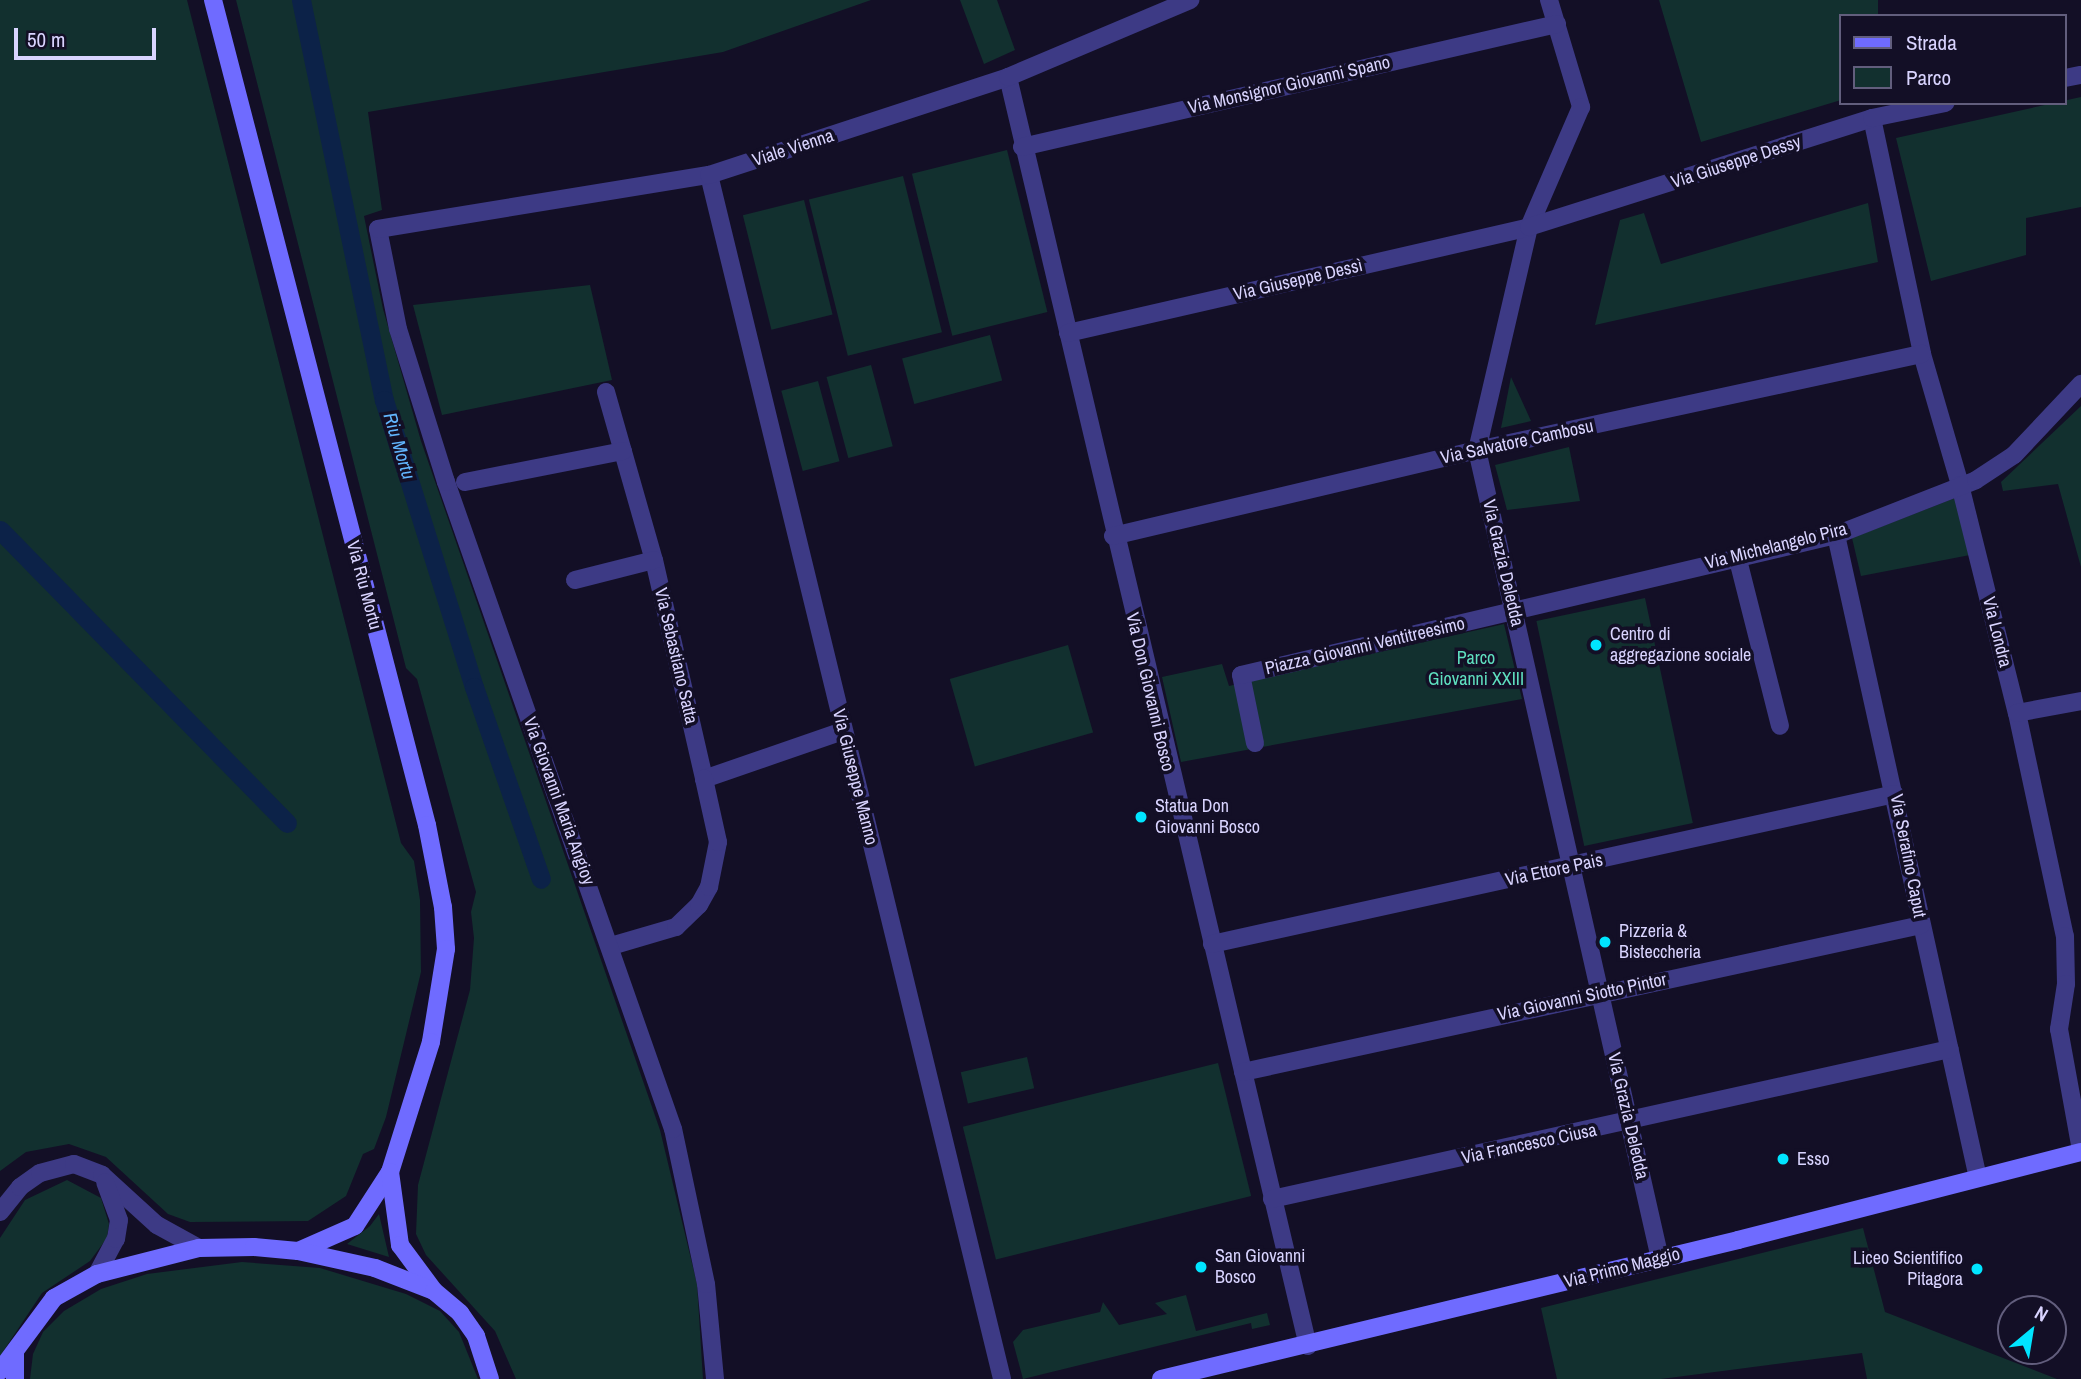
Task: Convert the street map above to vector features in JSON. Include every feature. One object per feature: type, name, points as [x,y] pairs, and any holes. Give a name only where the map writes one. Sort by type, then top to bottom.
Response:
[{"type":"main road","name":"Via Riu Mortu","points":[[213,0],[424,812],[443,907],[446,949],[431,1042],[390,1172],[355,1226],[298,1251]]},
{"type":"main road","name":"Via Primo Maggio","points":[[1161,1379],[1188,1375],[1660,1259],[2081,1151]]},
{"type":"main road","name":"Via Riu Mortu","points":[[390,1172],[400,1245],[434,1291]]},
{"type":"main road","points":[[0,1371],[54,1298],[97,1274],[200,1248],[298,1251],[375,1268],[434,1291],[460,1313],[476,1336],[491,1379]]},
{"type":"main road","points":[[15,1353],[15,1379]]},
{"type":"street","name":"Viale Vienna","points":[[378,229],[709,175],[1008,77],[1190,0]]},
{"type":"street","name":"Via Grazia Deledda","points":[[1549,0],[1581,107],[1528,227],[1477,450],[1660,1259]]},
{"type":"street","name":"Via Monsignor Giovanni Spano","points":[[1022,146],[1557,24]]},
{"type":"street","name":"Via Don Giovanni Bosco","points":[[1008,77],[1113,536],[1308,1346]]},
{"type":"street","name":"Via Giuseppe Dessy","points":[[1528,227],[1872,118],[1935,105]]},
{"type":"street","name":"Via Londra","points":[[1872,118],[1922,354],[1960,485],[2017,713],[2065,936],[2067,984],[2059,1029],[2081,1151]]},
{"type":"street","name":"Via Giuseppe Manno","points":[[709,175],[1002,1379]]},
{"type":"street","name":"Via Giuseppe Dessì","points":[[1068,333],[1528,227]]},
{"type":"street","name":"Via Giovanni Maria Angioy","points":[[378,229],[398,329],[446,482],[673,1129],[706,1284],[715,1379]]},
{"type":"street","name":"Via Salvatore Cambosu","points":[[1113,536],[1477,450],[1922,354]]},
{"type":"street","name":"Via Michelangelo Pira","points":[[1515,611],[1737,556],[1836,535],[1976,480],[2014,455],[2081,384]]},
{"type":"street","name":"Via Sebastiano Satta","points":[[606,392],[654,560],[718,842],[709,887],[699,905],[676,927],[611,946]]},
{"type":"street","points":[[465,482],[623,452]]},
{"type":"street","name":"Via Serafino Caput","points":[[1836,535],[1978,1178]]},
{"type":"street","points":[[1737,556],[1780,726]]},
{"type":"street","points":[[575,580],[654,560]]},
{"type":"street","name":"Piazza Giovanni Ventitreesimo","points":[[1255,743],[1241,675],[1515,611]]},
{"type":"street","points":[[2017,713],[2081,701]]},
{"type":"street","points":[[705,779],[843,731]]},
{"type":"street","name":"Via Ettore Pais","points":[[1212,944],[1895,794]]},
{"type":"street","name":"Via Giovanni Siotto Pintor","points":[[1243,1072],[1921,925]]},
{"type":"street","name":"Via Francesco Ciusa","points":[[1272,1199],[1630,1123],[1950,1049]]},
{"type":"street","points":[[0,1212],[20,1187],[55,1167],[74,1164],[102,1175],[157,1225],[200,1248]]},
{"type":"street","points":[[97,1274],[116,1239],[118,1220],[102,1175]]},
{"type":"green space","points":[[0,0],[187,0],[401,843],[414,861],[420,900],[421,972],[386,1117],[374,1149],[363,1154],[346,1196],[308,1221],[190,1222],[168,1214],[106,1157],[69,1144],[26,1152],[0,1171]]},
{"type":"green space","points":[[236,0],[871,0],[723,52],[368,112],[382,210],[364,216],[383,309],[421,441],[660,1130],[697,1284],[703,1379],[516,1379],[495,1331],[426,1255],[416,1234],[418,1185],[470,990],[474,938],[471,912],[476,892],[417,679],[406,668]]},
{"type":"green space","points":[[960,0],[997,0],[1015,50],[984,64]]},
{"type":"green space","points":[[1659,0],[1878,0],[1878,14],[1840,14],[1840,100],[1701,142]]},
{"type":"green space","points":[[2081,97],[2081,207],[2026,218],[2026,255],[1931,281],[1896,138],[2045,105],[2067,105],[2067,100]]},
{"type":"green space","points":[[1007,150],[1047,312],[952,336],[912,174]]},
{"type":"green space","points":[[903,176],[942,332],[848,356],[809,199]]},
{"type":"green space","points":[[804,200],[833,314],[771,330],[743,215]]},
{"type":"green space","points":[[1868,203],[1878,262],[1595,325],[1620,220],[1644,213],[1661,264]]},
{"type":"green space","points":[[590,285],[612,380],[442,415],[413,305]]},
{"type":"green space","points":[[990,335],[1002,380],[914,404],[902,359]]},
{"type":"green space","points":[[871,365],[893,446],[848,458],[827,377]]},
{"type":"green space","points":[[1511,377],[1531,421],[1501,428]]},
{"type":"green space","points":[[818,381],[839,461],[803,471],[781,391]]},
{"type":"green space","points":[[2081,406],[2081,567],[2058,484],[2003,491],[2001,482]]},
{"type":"green space","points":[[1569,447],[1580,501],[1507,510],[1495,465]]},
{"type":"green space","points":[[1955,498],[1970,555],[1861,576],[1852,538]]},
{"type":"green space","points":[[1645,598],[1693,823],[1584,846],[1536,621]]},
{"type":"green space","name":"Parco Giovanni XXIII","points":[[1504,624],[1522,699],[1181,762],[1162,677],[1222,664],[1229,686]]},
{"type":"green space","points":[[1068,645],[1093,732],[975,766],[950,679]]},
{"type":"green space","points":[[1027,1057],[1034,1088],[968,1103],[961,1072]]},
{"type":"green space","points":[[1218,1063],[1251,1196],[996,1260],[963,1127]]},
{"type":"green space","points":[[67,1180],[101,1198],[109,1224],[107,1238],[90,1261],[42,1293],[0,1356],[0,1238],[25,1200]]},
{"type":"green space","points":[[379,1214],[389,1257],[347,1244],[370,1226]]},
{"type":"green space","points":[[1863,1228],[1885,1312],[1997,1356],[1997,1365],[2021,1365],[2057,1379],[1867,1379],[1862,1353],[1661,1379],[1557,1379],[1541,1308]]},
{"type":"green space","points":[[242,1262],[320,1268],[406,1294],[440,1311],[459,1332],[478,1379],[30,1379],[33,1354],[43,1332],[64,1311],[101,1289],[147,1274]]},
{"type":"green space","points":[[1186,1295],[1196,1331],[1267,1313],[1270,1325],[1252,1329],[1251,1323],[1023,1379],[1013,1342],[1023,1330],[1100,1312],[1103,1302],[1119,1325],[1167,1314],[1155,1303]]},
{"type":"waterway","name":"Riu Mortu","points":[[301,0],[384,400],[474,687],[541,879]]},
{"type":"waterway","points":[[0,530],[287,823]]},
{"type":"place","name":"Centro di aggregazione sociale","points":[[1596,645]]},
{"type":"place","name":"Statua Don Giovanni Bosco","points":[[1141,817]]},
{"type":"place","name":"Pizzeria & Bisteccheria","points":[[1605,942]]},
{"type":"place","name":"Esso","points":[[1783,1159]]},
{"type":"place","name":"San Giovanni Bosco","points":[[1201,1267]]},
{"type":"place","name":"Liceo Scientifico Pitagora","points":[[1977,1269]]}]
